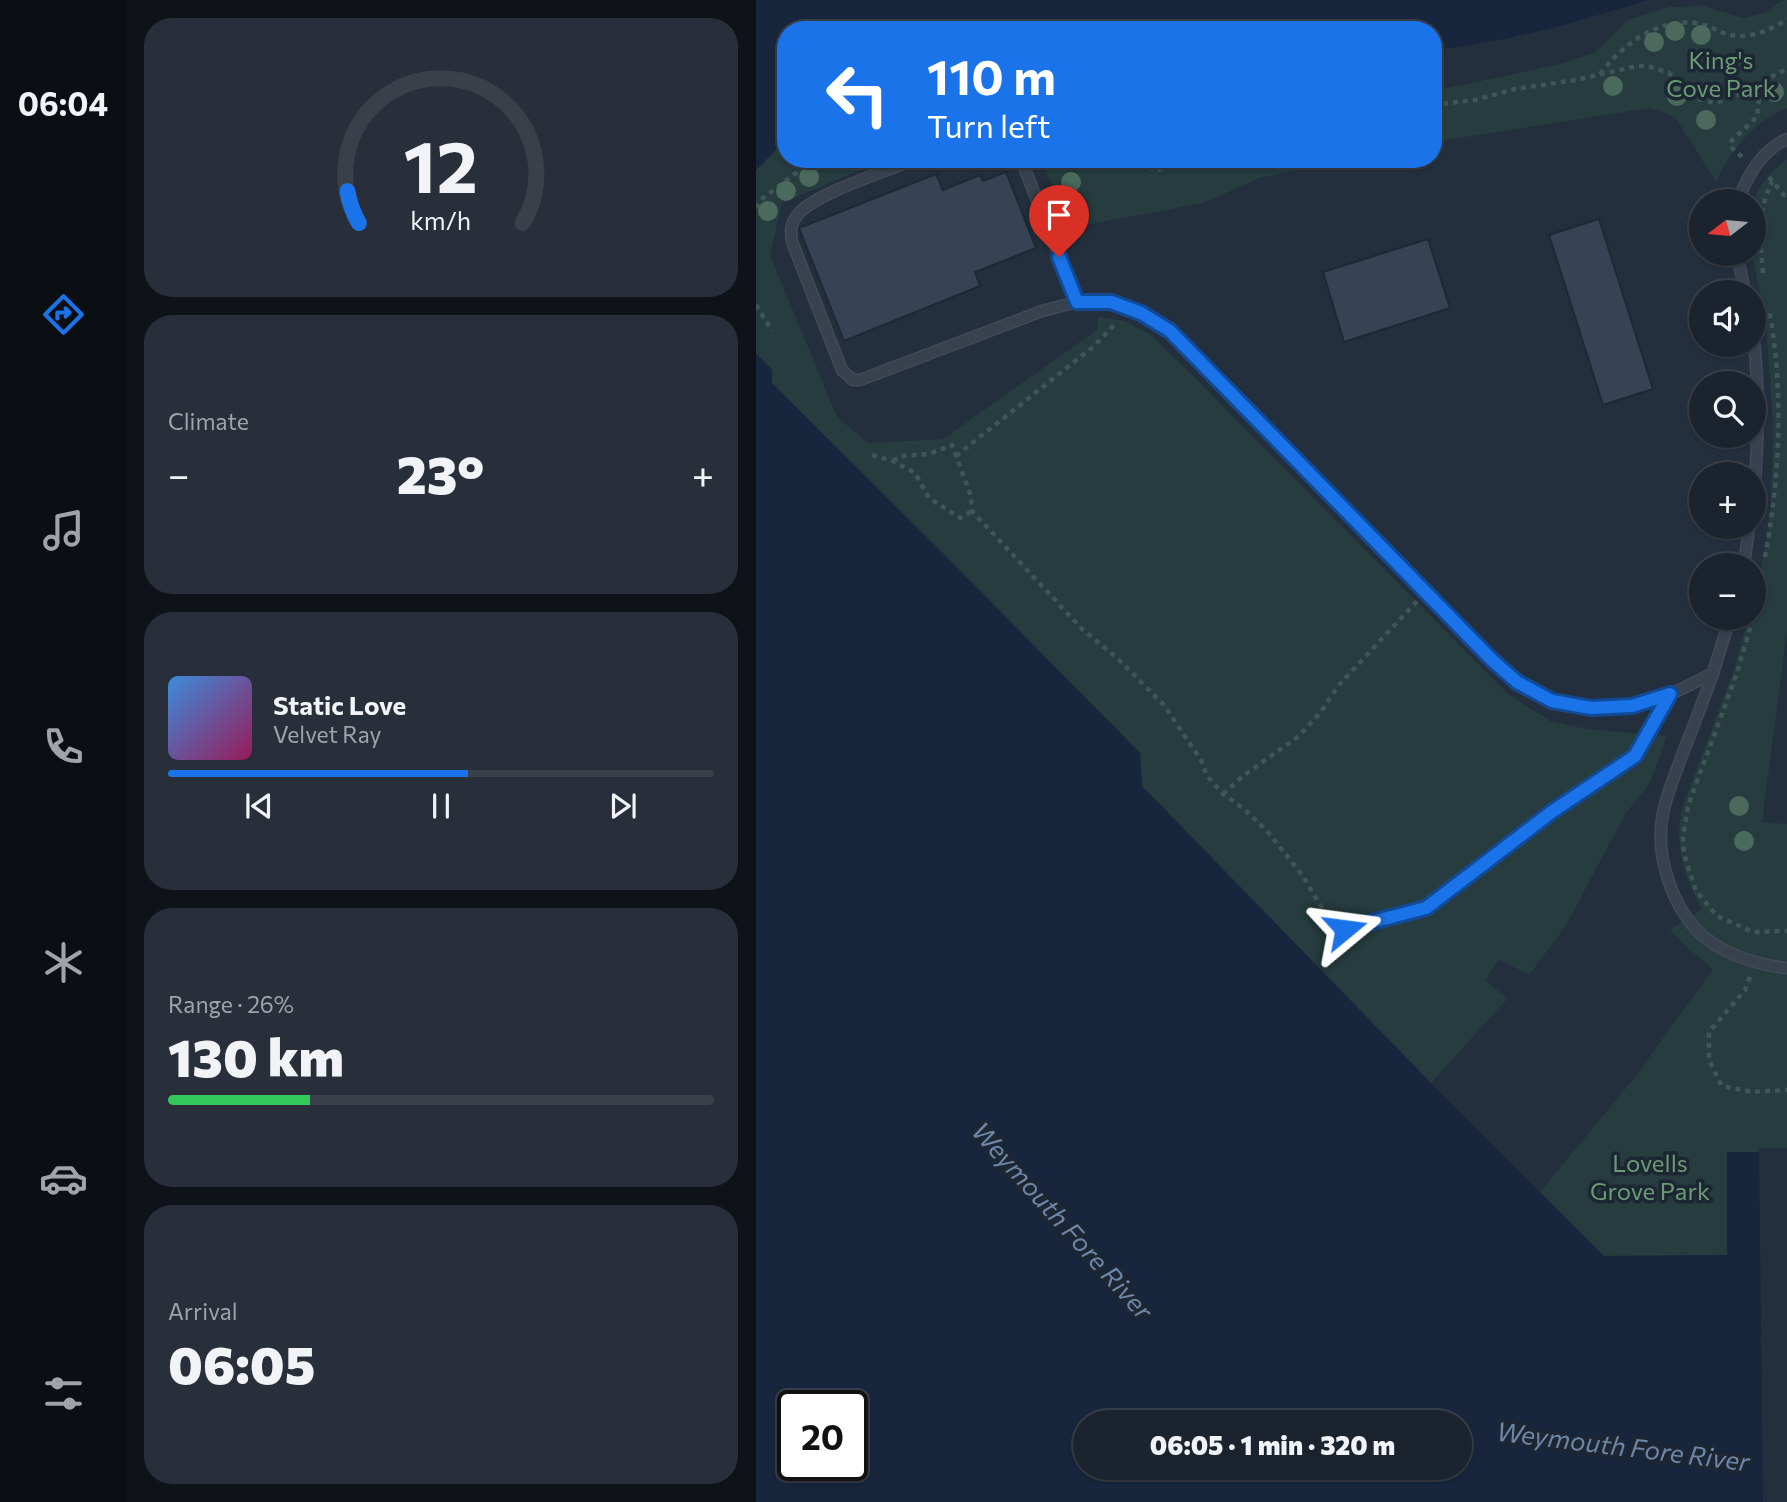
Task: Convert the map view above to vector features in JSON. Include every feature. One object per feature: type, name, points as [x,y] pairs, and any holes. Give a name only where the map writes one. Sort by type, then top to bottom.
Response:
[{"type":"lane","points":[[1742,189],[1755,166],[1775,144],[1787,139]]},
{"type":"lane","points":[[893,168],[817,200],[799,213],[790,228],[792,242],[842,370],[853,380],[860,380],[1042,311],[1077,302],[1111,302],[1141,313],[1170,331],[1492,660],[1517,682],[1552,701],[1591,708],[1632,706],[1670,694],[1713,673]]},
{"type":"lane","points":[[1024,168],[1077,302]]},
{"type":"lane","points":[[1755,357],[1758,397],[1757,462]]},
{"type":"lane","points":[[1726,630],[1668,794],[1661,821],[1662,855],[1669,887],[1703,935],[1727,951],[1755,962],[1787,968]]},
{"type":"lane","points":[[1345,929],[1426,908],[1553,811],[1635,756],[1670,694]]},
{"type":"path","points":[[1600,74],[1611,59],[1632,40],[1660,28],[1688,23],[1701,24],[1725,34],[1741,36],[1769,30],[1787,19]]},
{"type":"path","points":[[1442,103],[1475,100],[1515,89],[1637,66],[1669,73],[1699,99],[1715,103],[1756,89],[1767,79],[1787,69]]},
{"type":"path","points":[[756,208],[763,198],[803,168]]},
{"type":"path","points":[[1763,272],[1759,230],[1763,201],[1772,181]]},
{"type":"path","points":[[756,305],[772,331]]},
{"type":"path","points":[[956,456],[1093,347],[1130,309]]},
{"type":"path","points":[[893,461],[902,456],[929,454],[951,445],[971,496],[972,510],[1083,630],[1116,657],[1164,705],[1201,760],[1207,776],[1223,794],[1267,831],[1303,876],[1320,905],[1345,929]]},
{"type":"path","points":[[872,455],[893,461],[915,473],[929,498],[948,512],[960,517],[972,510]]},
{"type":"path","points":[[1223,794],[1242,776],[1299,736],[1320,713],[1339,685],[1427,591]]},
{"type":"path","points":[[1750,630],[1737,673],[1688,806],[1683,838],[1684,854],[1696,891],[1717,916],[1753,932],[1787,931]]},
{"type":"path","points":[[1755,962],[1745,990],[1709,1032],[1709,1060],[1722,1086],[1753,1093],[1787,1090]]},
{"type":"green space","name":"King's Cove Park","points":[[1787,0],[1787,108],[1764,121],[1745,138],[1729,158],[1716,182],[1675,117],[1650,108],[1442,141],[1442,89],[1561,64],[1596,52],[1628,20],[1669,7],[1703,6],[1743,18],[1764,13]]},
{"type":"green space","points":[[777,149],[777,168],[865,168],[782,203],[770,255],[837,417],[869,443],[943,439],[1097,330],[1098,317],[1125,321],[1151,335],[1508,694],[1550,721],[1586,729],[1667,736],[1649,785],[1626,813],[1565,927],[1529,975],[1499,959],[1485,981],[1508,998],[1431,1083],[1141,786],[1140,753],[949,558],[771,383],[772,370],[756,353],[756,170]]},
{"type":"green space","name":"Lovells Grove Park","points":[[1787,159],[1787,631],[1762,822],[1787,824],[1787,1152],[1727,1153],[1727,1255],[1604,1256],[1540,1192],[1635,1077],[1713,969],[1670,930],[1702,909],[1682,860],[1679,835],[1682,808],[1734,670],[1745,630],[1766,630],[1764,553],[1771,505],[1773,423],[1766,280],[1757,280],[1755,266],[1766,266],[1766,189],[1759,189],[1768,176]]},
{"type":"green space","points":[[1044,168],[1305,168],[1259,178],[1204,203],[1074,227]]},
{"type":"water","points":[[756,0],[1648,0],[1515,37],[1442,49],[1442,21],[777,21],[777,149],[756,170]]},
{"type":"water","name":"Weymouth Fore River","points":[[756,354],[772,370],[772,383],[1140,753],[1142,786],[1604,1256],[1727,1255],[1727,1152],[1787,1152],[1787,1502],[756,1502]]},
{"type":"pier","points":[[1759,1148],[1787,1148],[1787,1502],[1763,1502]]},
{"type":"building","points":[[1006,172],[1036,248],[975,272],[980,286],[844,341],[799,228],[936,174],[943,190],[980,175],[983,181]]},
{"type":"building","points":[[1599,219],[1653,389],[1603,405],[1549,235]]},
{"type":"building","points":[[1428,239],[1450,308],[1344,342],[1323,272]]},
{"type":"route","points":[[1059,257],[1077,302],[1111,302],[1141,313],[1170,331],[1492,660],[1517,682],[1552,701],[1591,708],[1632,706],[1670,694],[1635,756],[1553,811],[1426,908],[1345,929]]}]
